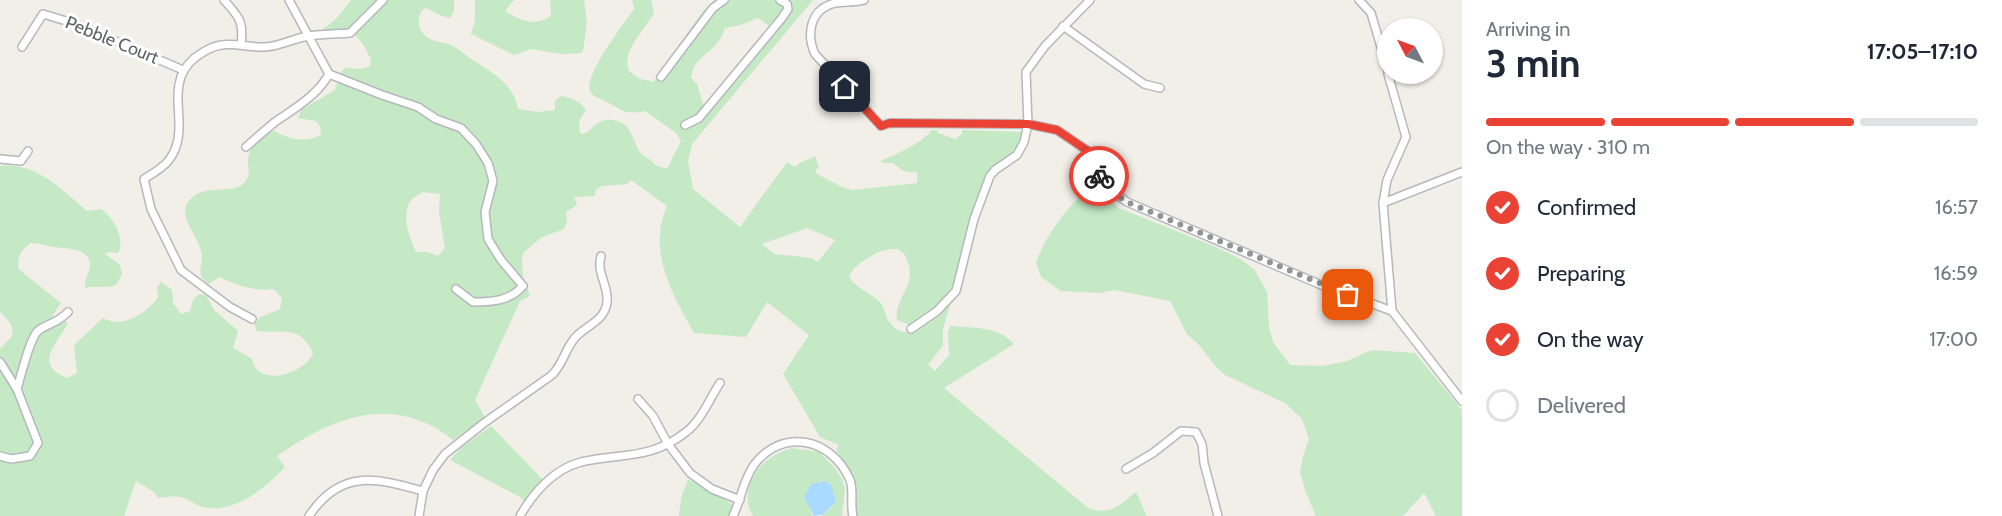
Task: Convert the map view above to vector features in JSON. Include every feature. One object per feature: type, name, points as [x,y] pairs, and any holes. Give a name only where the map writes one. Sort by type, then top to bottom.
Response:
[{"type":"street","points":[[224,0],[241,22],[243,30],[241,45]]},
{"type":"street","points":[[289,0],[329,74],[418,107],[436,119],[461,128],[476,144],[488,163],[493,181],[485,212],[488,239],[501,260],[523,286],[515,295],[491,302],[473,302],[456,289]]},
{"type":"street","points":[[252,319],[230,307],[181,270],[151,209],[144,180],[169,160],[175,149],[179,123],[177,91],[183,70],[209,49],[218,45],[265,47],[308,36],[351,33],[382,0]]},
{"type":"street","points":[[661,77],[713,8],[724,0]]},
{"type":"street","points":[[685,124],[699,118],[782,18],[788,9],[787,4],[780,0]]},
{"type":"street","points":[[864,0],[835,3],[826,7],[812,23],[810,40],[815,54],[881,126],[890,123],[1028,124],[1057,130],[1088,151],[1102,184],[1127,202],[1326,287],[1392,311],[1462,401]]},
{"type":"street","points":[[911,329],[937,310],[956,291],[974,219],[990,176],[995,170],[1017,156],[1028,124],[1026,72],[1045,46],[1090,0]]},
{"type":"street","points":[[1359,0],[1371,13],[1377,34]]},
{"type":"street","name":"Pebble Court","points":[[22,47],[43,14],[76,24],[183,70]]},
{"type":"street","points":[[1063,26],[1144,84],[1160,88]]},
{"type":"street","points":[[246,147],[303,103],[322,85],[329,74]]},
{"type":"street","points":[[1391,84],[1406,137],[1387,180],[1383,202],[1392,311]]},
{"type":"street","points":[[0,159],[21,161],[28,151]]},
{"type":"street","points":[[1383,202],[1462,172]]},
{"type":"street","points":[[419,516],[423,491],[433,470],[445,454],[492,417],[552,375],[560,366],[577,335],[602,315],[608,297],[601,275],[601,256]]},
{"type":"street","points":[[17,389],[32,339],[39,330],[58,321],[68,312]]},
{"type":"street","points":[[0,362],[17,389],[38,443],[30,456],[11,459],[0,456]]},
{"type":"street","points":[[520,516],[540,488],[556,474],[573,465],[647,453],[669,444],[694,424],[720,383]]},
{"type":"street","points":[[638,399],[653,416],[680,460],[696,478],[712,489],[740,500]]},
{"type":"street","points":[[1126,469],[1153,453],[1181,431],[1196,432],[1202,444],[1204,463],[1218,516]]},
{"type":"street","points":[[733,516],[751,469],[766,453],[791,442],[811,443],[826,449],[844,469],[851,482],[853,516]]},
{"type":"street","points":[[309,516],[332,491],[358,480],[379,479],[423,491]]},
{"type":"green space","points":[[351,0],[454,0],[454,10],[450,18],[426,8],[422,10],[419,24],[425,36],[453,46],[498,78],[511,91],[518,109],[538,112],[555,110],[555,101],[561,96],[571,99],[586,110],[579,121],[580,133],[586,133],[603,120],[623,123],[642,154],[655,165],[667,169],[681,141],[676,133],[645,111],[633,113],[624,111],[596,97],[591,93],[589,86],[597,64],[634,9],[632,0],[651,0],[654,13],[629,53],[627,62],[629,70],[641,79],[653,82],[703,11],[715,0],[813,0],[692,144],[688,161],[693,189],[740,227],[787,162],[795,167],[815,156],[819,167],[815,171],[817,174],[853,190],[917,183],[917,172],[906,171],[893,163],[881,161],[915,144],[932,130],[937,130],[938,133],[955,139],[962,134],[962,130],[1022,132],[1016,148],[984,182],[970,219],[955,286],[945,300],[912,326],[897,320],[898,306],[910,278],[910,271],[905,255],[897,249],[884,250],[870,256],[849,275],[858,287],[880,302],[890,323],[898,330],[914,331],[922,327],[951,301],[943,329],[943,345],[928,365],[935,371],[949,355],[950,326],[984,329],[1008,338],[1014,344],[944,388],[1088,508],[1109,510],[1136,492],[1147,516],[856,516],[853,476],[836,450],[839,445],[820,437],[783,374],[809,335],[767,302],[746,337],[694,333],[671,288],[661,256],[660,239],[667,206],[631,180],[627,184],[602,186],[596,189],[595,196],[574,197],[577,205],[566,212],[567,220],[564,229],[542,237],[524,252],[523,276],[530,296],[520,301],[475,400],[485,417],[453,440],[431,425],[408,417],[386,414],[364,415],[319,430],[277,456],[285,467],[277,475],[259,491],[226,507],[203,507],[178,496],[158,498],[154,492],[136,481],[124,516],[0,516],[0,349],[13,335],[11,324],[0,312],[0,166],[25,168],[37,173],[58,186],[87,211],[101,209],[110,217],[119,235],[118,253],[105,254],[120,265],[122,274],[116,285],[112,286],[85,288],[90,265],[89,259],[77,250],[31,243],[21,253],[18,268],[61,303],[52,316],[68,323],[54,346],[49,360],[57,372],[67,378],[77,373],[74,345],[103,318],[118,322],[141,314],[158,297],[157,288],[161,282],[172,290],[173,303],[181,314],[190,311],[193,300],[199,294],[206,295],[214,310],[238,331],[233,348],[252,359],[256,368],[263,374],[282,375],[293,371],[309,360],[313,353],[308,344],[296,334],[289,332],[257,331],[254,324],[259,318],[280,309],[282,298],[274,289],[260,290],[246,287],[220,277],[208,284],[201,276],[201,251],[185,214],[189,201],[197,194],[241,186],[249,174],[248,160],[251,150],[266,135],[275,131],[291,138],[304,140],[321,134],[320,126],[316,121],[298,118],[301,110],[335,90],[341,72],[346,68],[363,69],[370,66],[371,60],[364,45],[352,33],[341,30],[322,30],[336,19]],"holes":[[[781,12],[789,13],[704,119],[689,127],[687,121],[704,108],[697,84],[691,78],[698,61],[715,46],[725,28],[758,18],[769,26]],[[423,192],[440,194],[439,211],[445,248],[438,256],[427,252],[416,252],[406,219],[406,212],[412,199]],[[807,228],[835,240],[818,262],[812,258],[774,254],[762,244]]]},
{"type":"green space","points":[[475,0],[514,0],[505,11],[522,20],[533,22],[551,16],[550,0],[584,0],[587,22],[583,51],[562,54],[531,49],[514,55],[471,34],[475,20]]},
{"type":"green space","points":[[1092,186],[1119,208],[1211,245],[1237,257],[1254,269],[1267,292],[1269,328],[1273,342],[1290,365],[1323,366],[1347,361],[1372,350],[1415,353],[1462,410],[1462,516],[1436,516],[1424,493],[1403,516],[1316,516],[1300,472],[1309,439],[1302,419],[1285,403],[1225,375],[1216,367],[1187,334],[1170,301],[1114,290],[1100,293],[1061,291],[1041,277],[1036,262],[1046,240],[1066,211]]},
{"type":"green space","points":[[491,426],[544,481],[525,502],[520,497],[450,460],[461,448]]},
{"type":"green space","points":[[792,448],[819,452],[834,467],[845,488],[842,516],[821,516],[833,504],[835,495],[811,484],[807,491],[814,516],[753,516],[748,494],[755,473],[771,457]]},
{"type":"green space","points":[[688,479],[730,503],[733,506],[728,516],[679,516],[681,498]]},
{"type":"water","points":[[825,481],[831,485],[836,501],[824,514],[814,516],[804,497],[811,484]]},
{"type":"way so far","points":[[1099,176],[1102,184],[1127,202],[1348,295]]},
{"type":"route","points":[[845,87],[881,126],[890,123],[1028,124],[1057,130],[1088,151],[1099,176]]}]
